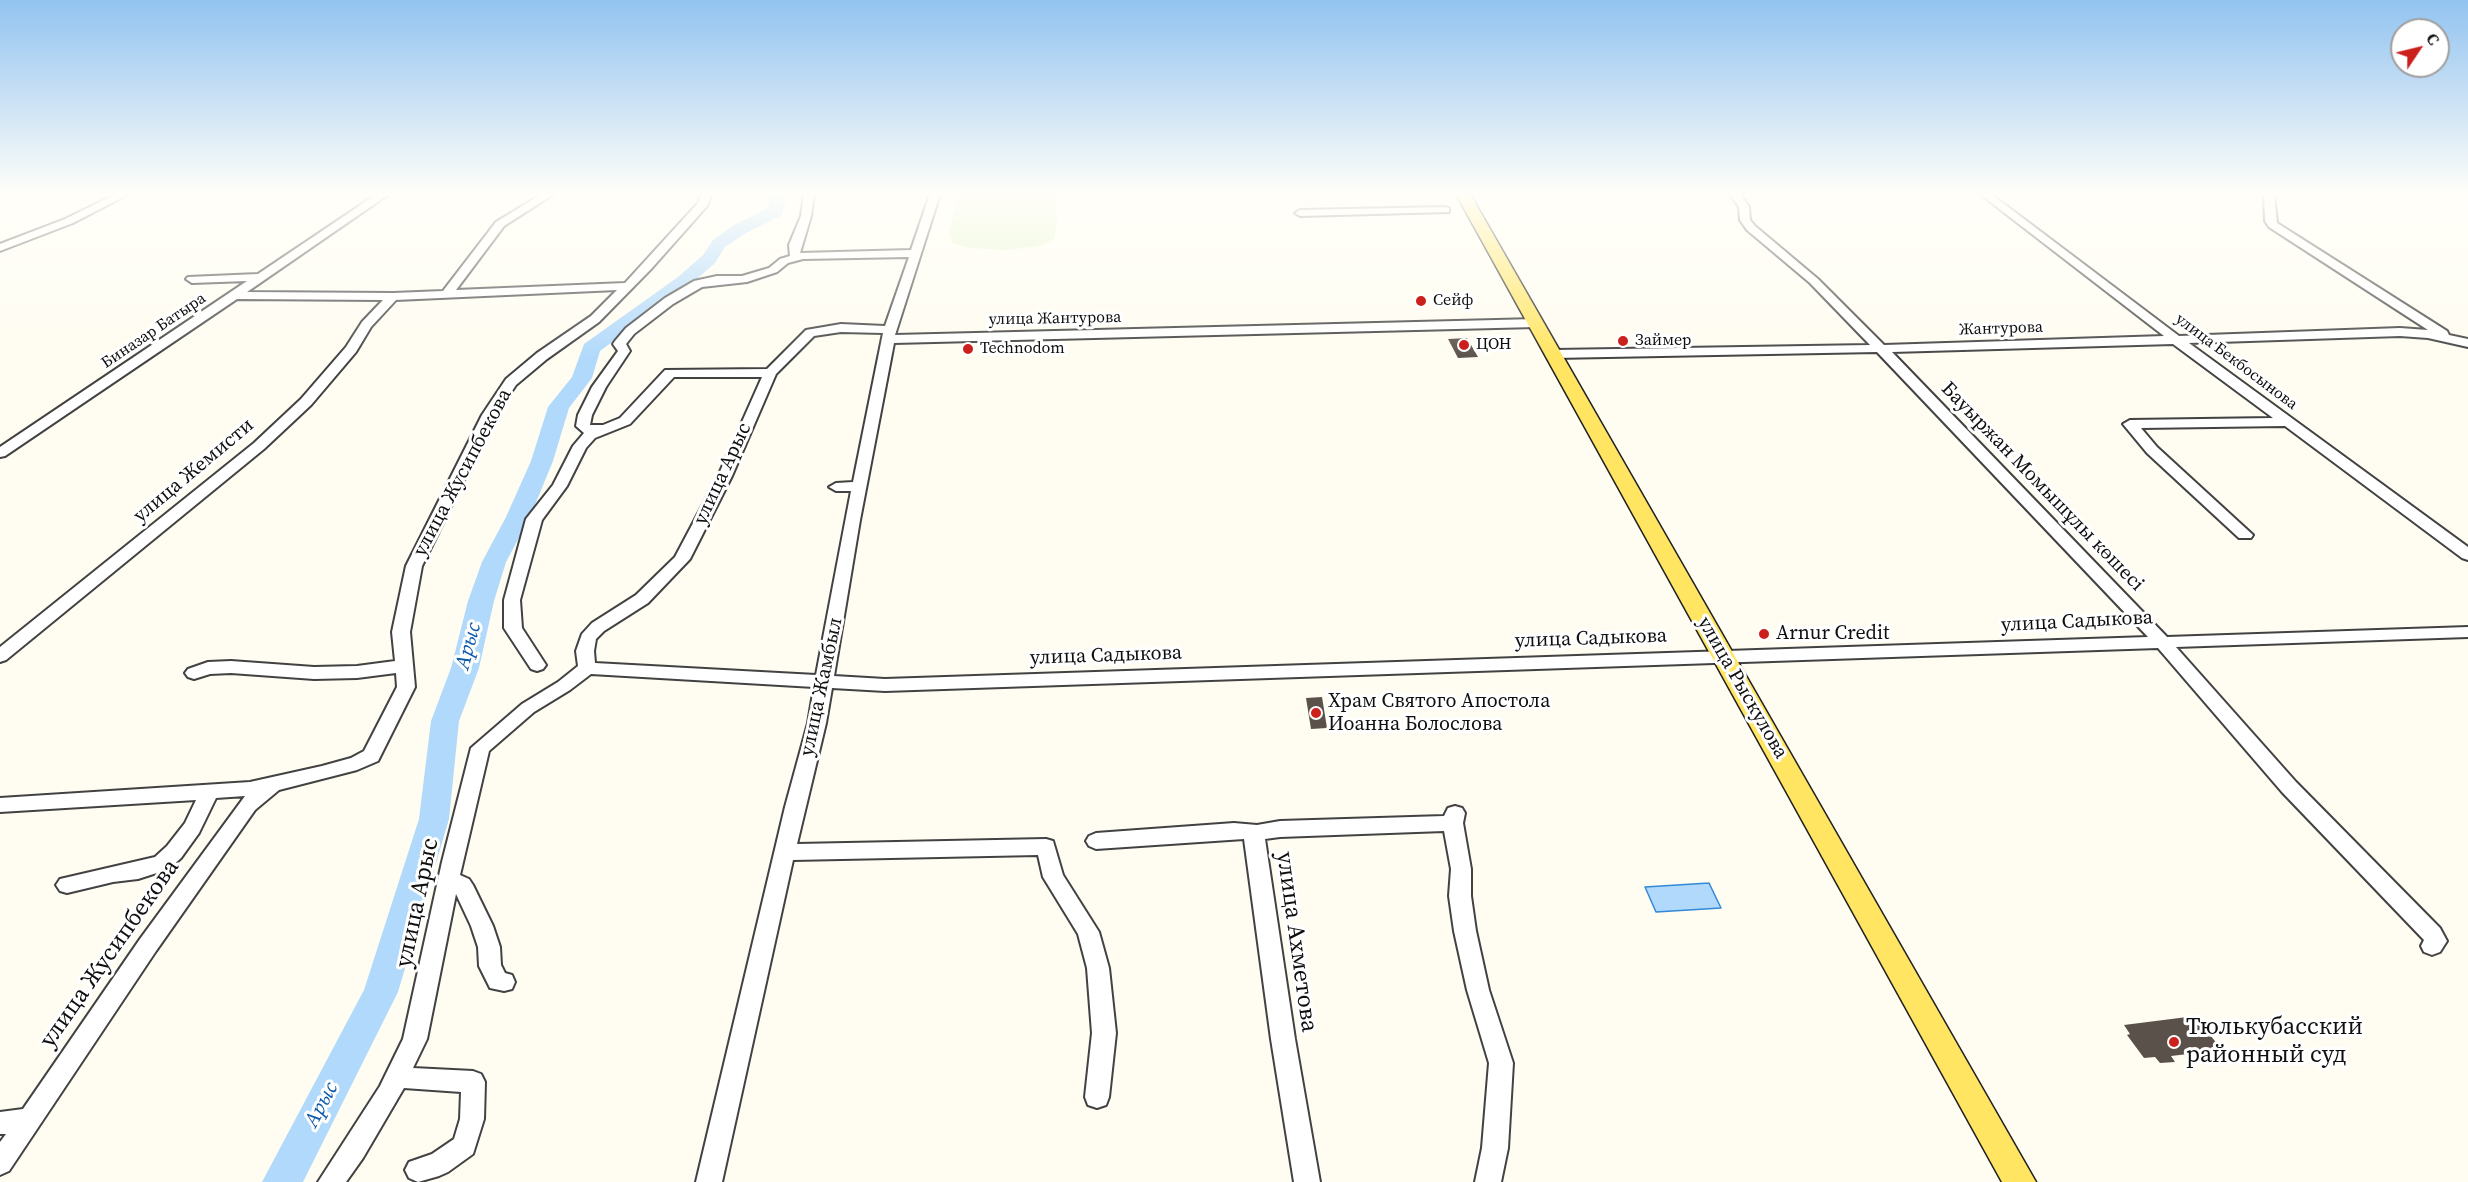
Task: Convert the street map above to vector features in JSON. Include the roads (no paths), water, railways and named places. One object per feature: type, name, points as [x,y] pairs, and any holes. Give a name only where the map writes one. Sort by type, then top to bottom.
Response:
[{"type":"main road","name":"улица Рыскулова","points":[[1494,249],[2020,1182]]},
{"type":"street","name":"Биназар Батыра","points":[[3,448],[304,249]]},
{"type":"street","points":[[446,295],[481,249]]},
{"type":"street","name":"улица Жусипбекова","points":[[0,1162],[246,797],[275,785],[357,763],[371,756],[406,687],[400,632],[414,567],[427,536],[489,415],[511,382],[542,356],[595,319],[662,249]]},
{"type":"street","points":[[795,249],[794,254],[797,258]]},
{"type":"street","name":"улица Жамбыл","points":[[709,1182],[817,723],[859,486],[890,335],[917,249]]},
{"type":"street","name":"Бауыржан Момышұлы көшесі","points":[[1778,249],[1814,281],[1881,349],[2161,641],[2289,787],[2432,934],[2436,941],[2432,946]]},
{"type":"street","name":"улица Бекбосынова","points":[[2058,249],[2468,555]]},
{"type":"street","points":[[2308,249],[2449,338],[2468,343]]},
{"type":"street","points":[[593,431],[583,426],[585,415],[603,380],[624,351],[619,344],[630,331],[669,301],[698,284],[717,280],[743,280],[773,270],[784,261],[815,254],[916,253]]},
{"type":"street","points":[[192,279],[263,277]]},
{"type":"street","points":[[236,296],[393,297],[628,286]]},
{"type":"street","name":"улица Жемисти","points":[[0,656],[267,439],[306,402],[351,349],[366,324],[393,297]]},
{"type":"street","name":"улица Жантурова","points":[[890,335],[1222,332],[1536,323]]},
{"type":"street","name":"улица Арыс","points":[[331,1182],[360,1141],[415,1039],[480,748],[528,708],[564,686],[587,668],[585,651],[588,638],[593,632],[642,599],[682,559],[726,476],[770,374],[810,333],[840,328],[890,335]]},
{"type":"street","name":"Жантурова","points":[[1554,354],[1881,349],[2400,332],[2449,338]]},
{"type":"street","points":[[537,665],[513,628],[512,600],[534,519],[560,486],[580,446],[593,431],[625,421],[670,373],[770,374]]},
{"type":"street","points":[[2245,535],[2152,450],[2130,424],[2288,422]]},
{"type":"street","points":[[836,487],[859,486]]},
{"type":"street","name":"улица Садыкова","points":[[824,681],[885,685],[921,684],[2468,632]]},
{"type":"street","points":[[194,673],[208,668],[231,667],[314,673],[357,672],[403,666]]},
{"type":"street","points":[[587,668],[824,681]]},
{"type":"street","points":[[67,885],[138,871],[162,863],[174,852],[192,828],[204,807],[207,797],[204,791]]},
{"type":"street","points":[[0,805],[204,791],[246,797]]},
{"type":"street","name":"улица Ахметова","points":[[1307,1182],[1283,1039],[1254,836],[1280,829],[1454,817],[1461,869],[1460,896],[1465,931],[1478,990],[1501,1063],[1495,1148],[1488,1182]]},
{"type":"street","points":[[1096,841],[1234,831],[1260,833]]},
{"type":"street","points":[[785,852],[1046,847],[1053,877],[1088,932],[1098,968],[1104,1033],[1097,1097]]},
{"type":"street","points":[[449,880],[462,885],[482,926],[489,947],[490,966],[498,981],[504,982]]},
{"type":"street","points":[[397,1076],[433,1081],[473,1082],[472,1119],[464,1146],[439,1164],[418,1170]]},
{"type":"street","points":[[0,1123],[29,1119]]},
{"type":"water","points":[[1709,883],[1721,908],[1656,912],[1645,887]]},
{"type":"waterway","name":"Арыс","points":[[282,1182],[381,992],[434,819],[445,721],[465,668],[481,601],[494,562],[518,517],[542,461],[559,407],[582,378],[591,348],[684,281],[709,259],[716,249]]},
{"type":"place","name":"Сейф","points":[[1421,301]]},
{"type":"place","name":"Займер","points":[[1623,341]]},
{"type":"place","name":"ЦОН","points":[[1464,345]]},
{"type":"place","name":"Technodom","points":[[968,349]]},
{"type":"place","name":"Arnur Credit","points":[[1764,634]]},
{"type":"place","name":"Храм Святого Апостола Иоанна Болослова","points":[[1316,713]]},
{"type":"place","name":"Тюлькубасский районный суд","points":[[2174,1042]]}]
